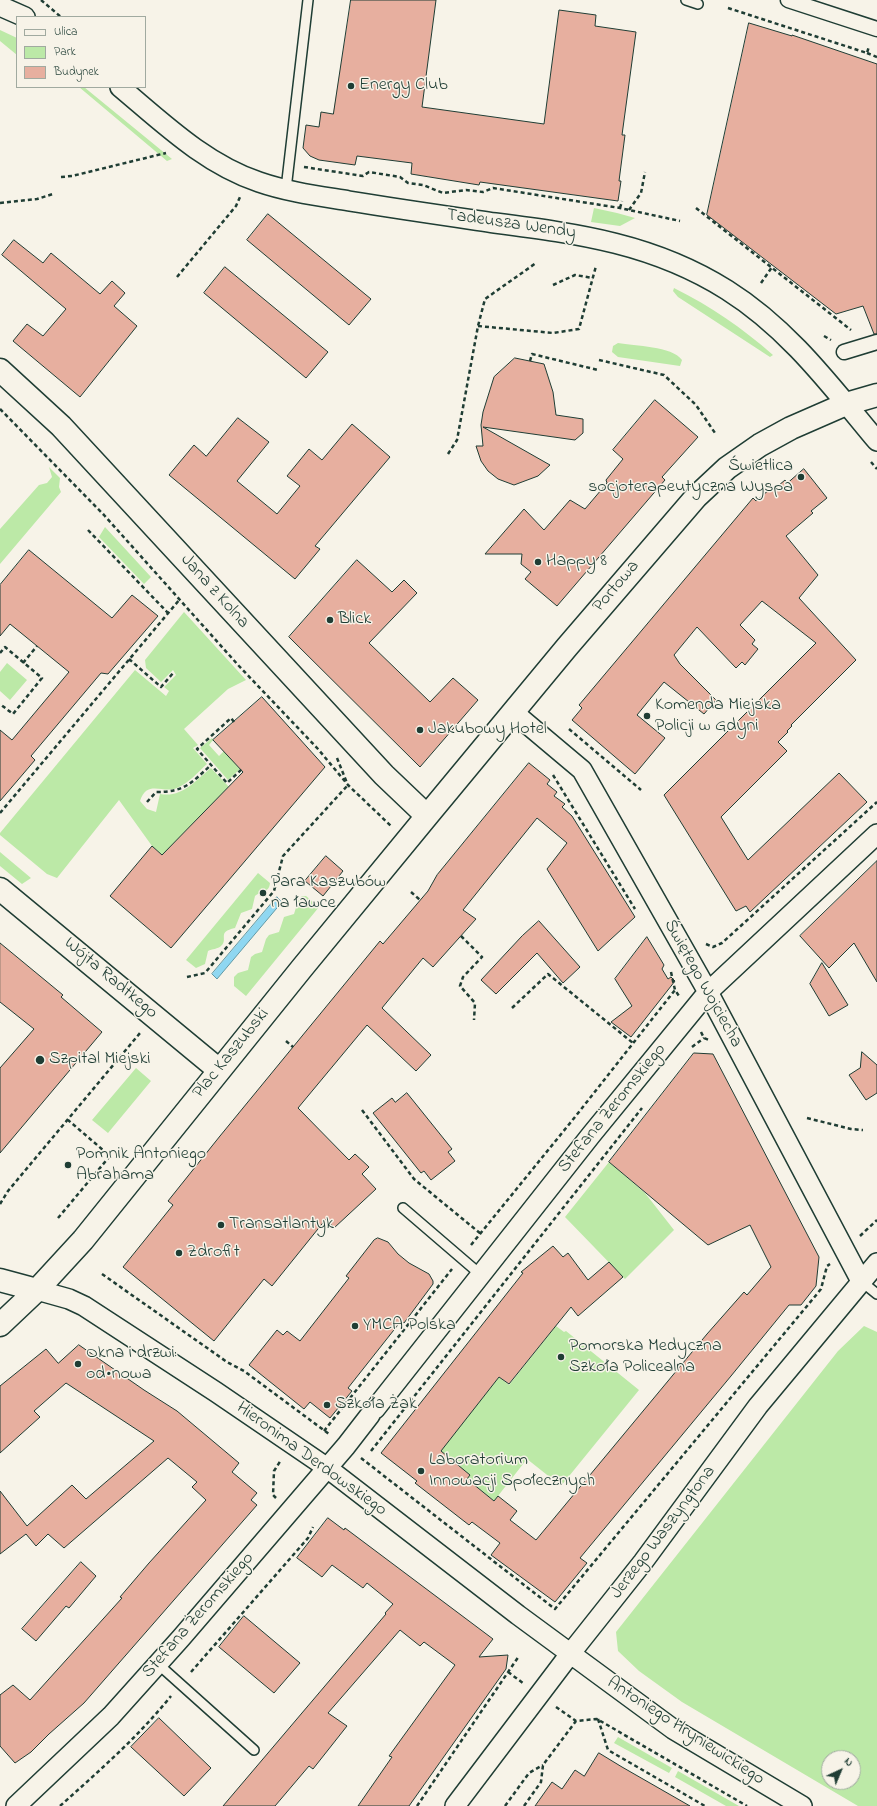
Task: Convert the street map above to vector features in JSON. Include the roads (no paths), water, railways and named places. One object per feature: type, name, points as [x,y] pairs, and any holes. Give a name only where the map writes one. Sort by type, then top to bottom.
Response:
[{"type":"street","points":[[788,0],[876,29]]},
{"type":"street","points":[[0,6],[20,11]]},
{"type":"street","name":"Tadeusza Wendy","points":[[121,88],[175,134],[218,163],[259,182],[286,189],[386,207],[601,238],[654,254],[726,289],[753,308],[795,345],[835,389],[877,441]]},
{"type":"street","points":[[844,352],[877,342]]},
{"type":"street","name":"Jana z Kolna","points":[[0,370],[61,426],[384,775],[427,816]]},
{"type":"street","points":[[846,404],[877,395]]},
{"type":"street","name":"Portowa","points":[[427,816],[652,547],[696,497],[727,468],[760,445],[791,428],[846,404]]},
{"type":"street","name":"Świętego Wojciecha","points":[[513,712],[582,770],[708,992],[861,1281]]},
{"type":"street","name":"Plac Kaszubski","points":[[0,1325],[37,1290],[83,1240],[219,1070],[427,816]]},
{"type":"street","name":"Stefana Żeromskiego","points":[[16,1806],[111,1716],[158,1664],[326,1467],[346,1446],[591,1135],[708,992],[877,834]]},
{"type":"street","name":"Wójta Radtkego","points":[[0,889],[219,1070]]},
{"type":"street","name":"Jerzego Waszyngtona","points":[[455,1806],[570,1654],[644,1562],[758,1406],[877,1263]]},
{"type":"street","points":[[0,1280],[37,1290]]},
{"type":"street","name":"Hieronima Derdowskiego","points":[[37,1290],[70,1299],[84,1306],[216,1392],[326,1467],[570,1654]]},
{"type":"street","name":"Antoniego Hryniewickiego","points":[[570,1654],[673,1729],[802,1806]]},
{"type":"lane","points":[[286,189],[308,0]]},
{"type":"lane","points":[[686,0],[698,4]]},
{"type":"lane","points":[[403,1208],[481,1275]]},
{"type":"lane","points":[[861,1281],[877,1294]]},
{"type":"lane","points":[[158,1664],[254,1750]]},
{"type":"water","points":[[277,897],[282,902],[217,979],[212,974]]},
{"type":"place","name":"Energy Club","points":[[351,86]]},
{"type":"place","name":"Świetlica socjoterapeutyczna Wyspa","points":[[801,477]]},
{"type":"place","name":"Happy 8","points":[[538,562]]},
{"type":"place","name":"Blick","points":[[330,620]]},
{"type":"place","name":"Komenda Miejska Policji w Gdyni","points":[[647,716]]},
{"type":"place","name":"Jakubowy Hotel","points":[[420,730]]},
{"type":"place","name":"Para Kaszubów na ławce","points":[[263,893]]},
{"type":"place","name":"Szpital Miejski","points":[[40,1060]]},
{"type":"place","name":"Pomnik Antoniego Abrahama","points":[[68,1165]]},
{"type":"place","name":"Transatlantyk","points":[[221,1225]]},
{"type":"place","name":"Zdrofit","points":[[179,1253]]},
{"type":"place","name":"YMCA Polska","points":[[355,1326]]},
{"type":"place","name":"Pomorska Medyczna Szkoła Policealna","points":[[561,1357]]},
{"type":"place","name":"Okna i drzwi: od•nowa","points":[[78,1364]]},
{"type":"place","name":"Szkoła Żak","points":[[327,1405]]},
{"type":"place","name":"Laboratorium Innowacji Społecznych","points":[[421,1471]]}]
